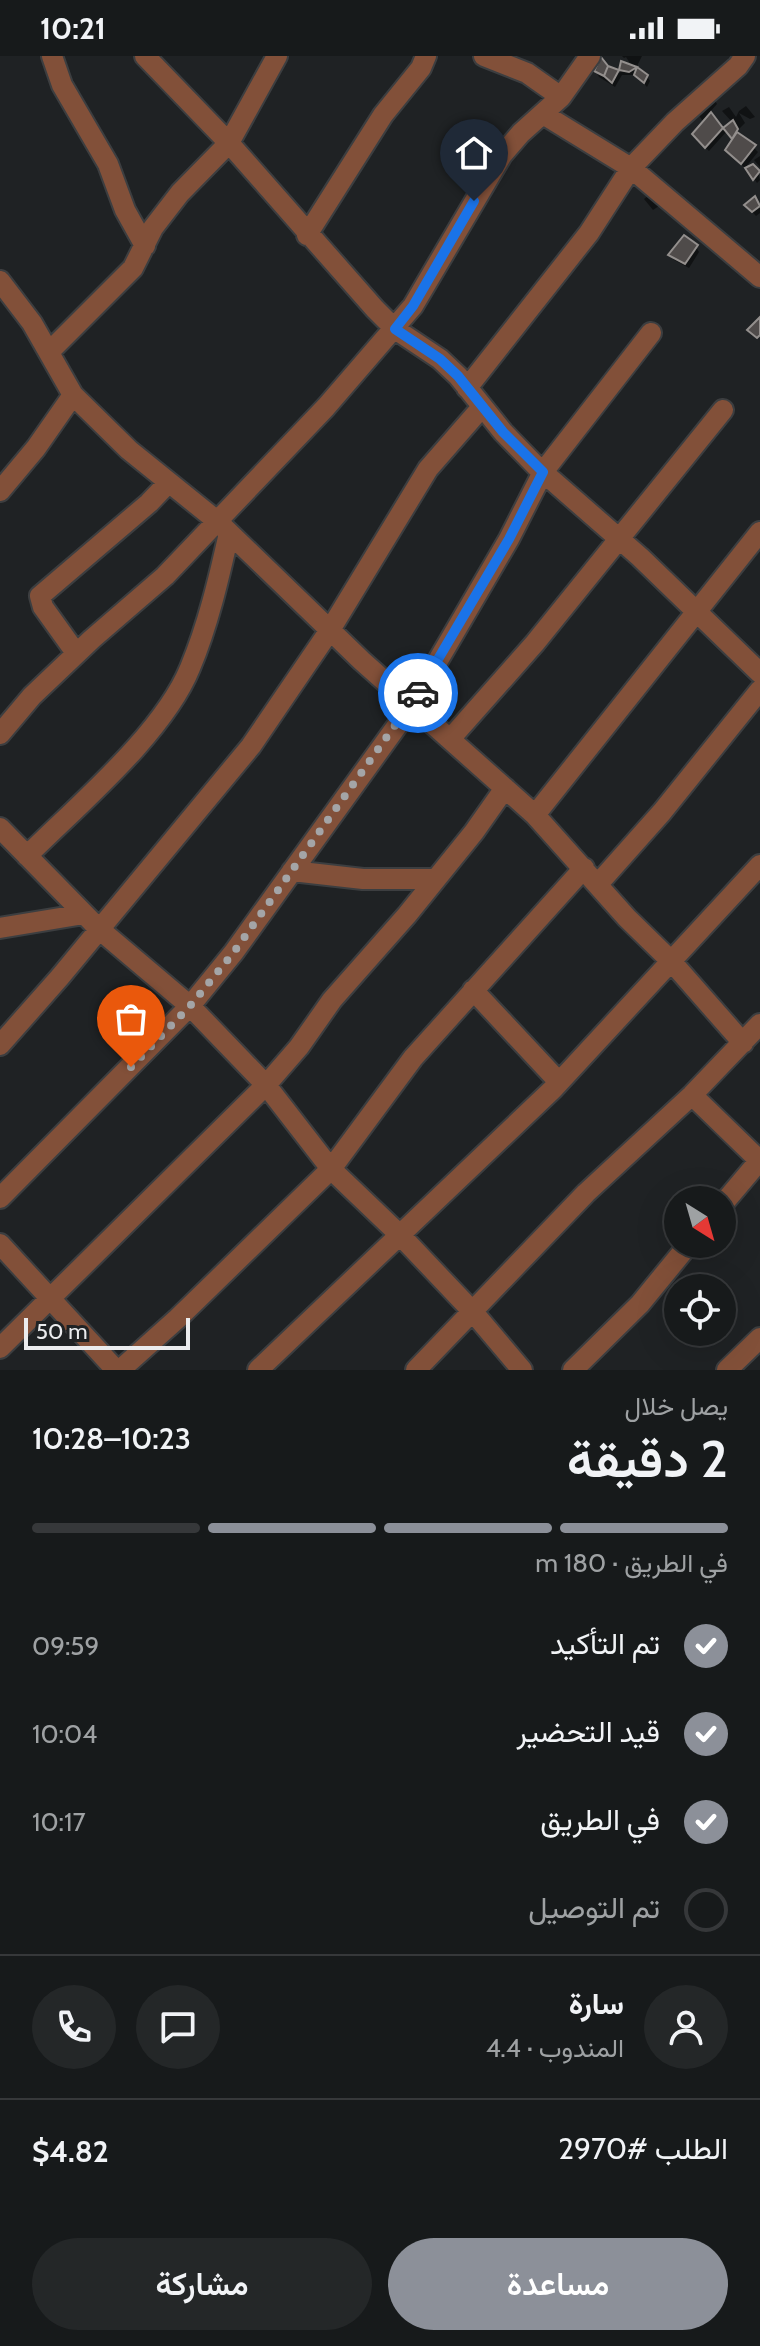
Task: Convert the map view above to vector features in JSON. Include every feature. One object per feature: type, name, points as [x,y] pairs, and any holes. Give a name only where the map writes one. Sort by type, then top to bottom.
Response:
[{"type":"street","points":[[52,56],[62,85],[108,164],[125,210],[145,246]]},
{"type":"street","points":[[145,56],[229,143],[307,235],[395,329],[440,359],[503,432],[543,472],[620,538],[760,673]]},
{"type":"street","points":[[49,352],[133,268],[153,228],[180,193],[229,143],[277,56]]},
{"type":"street","points":[[307,235],[383,115],[421,68],[426,56]]},
{"type":"street","points":[[484,56],[527,73],[561,97]]},
{"type":"street","points":[[0,734],[32,696],[76,653],[223,527],[413,306],[502,155],[561,97],[590,56]]},
{"type":"street","points":[[467,388],[589,233],[631,168],[745,56]]},
{"type":"street","points":[[543,114],[631,168],[760,277]]},
{"type":"street","points":[[0,281],[32,323],[73,395],[129,450],[223,527],[330,630],[535,815],[743,1043]]},
{"type":"street","points":[[0,1198],[190,1006],[234,952],[412,705],[509,539],[543,472],[651,333]]},
{"type":"street","points":[[0,491],[36,448],[73,395]]},
{"type":"street","points":[[0,1045],[60,977],[91,921],[251,746],[330,630],[428,469],[482,407]]},
{"type":"street","points":[[451,738],[535,643],[723,410]]},
{"type":"street","points":[[76,653],[43,607],[40,596],[149,503],[168,483]]},
{"type":"street","points":[[27,856],[146,736],[178,691],[190,668],[216,592],[223,527]]},
{"type":"street","points":[[535,815],[760,532]]},
{"type":"street","points":[[0,1244],[118,1370],[177,1319],[331,1169],[413,1058],[473,990],[662,812],[760,690]]},
{"type":"street","points":[[0,1348],[266,1085],[299,1047],[332,1000],[474,832],[505,788]]},
{"type":"street","points":[[0,828],[91,921],[190,1006],[266,1085],[331,1169],[401,1236],[473,1312],[522,1370]]},
{"type":"street","points":[[258,1370],[559,1082],[760,865]]},
{"type":"street","points":[[292,871],[363,879],[435,879]]},
{"type":"street","points":[[0,928],[91,921]]},
{"type":"street","points":[[473,990],[559,1082]]},
{"type":"street","points":[[416,1370],[586,1193],[692,1095],[760,1024]]},
{"type":"street","points":[[692,1095],[760,1160],[736,1188]]},
{"type":"street","points":[[573,1370],[640,1304],[678,1258]]},
{"type":"street","points":[[727,1370],[760,1338]]},
{"type":"building","points":[[601,57],[608,66],[604,76],[594,71]]},
{"type":"building","points":[[621,61],[637,67],[629,72],[619,70]]},
{"type":"building","points":[[608,66],[619,70],[612,83],[604,76]]},
{"type":"building","points":[[637,67],[648,75],[644,83],[634,75]]},
{"type":"building","points":[[711,112],[723,128],[705,148],[692,134]]},
{"type":"building","points":[[733,120],[738,129],[732,139],[723,128]]},
{"type":"building","points":[[737,132],[756,145],[741,164],[725,150]]},
{"type":"building","points":[[753,164],[760,171],[753,180],[745,168]]},
{"type":"building","points":[[755,196],[760,206],[752,212],[744,205]]},
{"type":"building","points":[[684,235],[698,245],[685,264],[668,255]]},
{"type":"building","points":[[760,317],[760,335],[757,338],[747,330]]},
{"type":"way so far","points":[[131,1067],[190,1006],[234,952],[418,693]]},
{"type":"route","points":[[418,693],[509,539],[543,472],[503,432],[458,376],[440,359],[395,329],[413,306],[474,201]]}]
